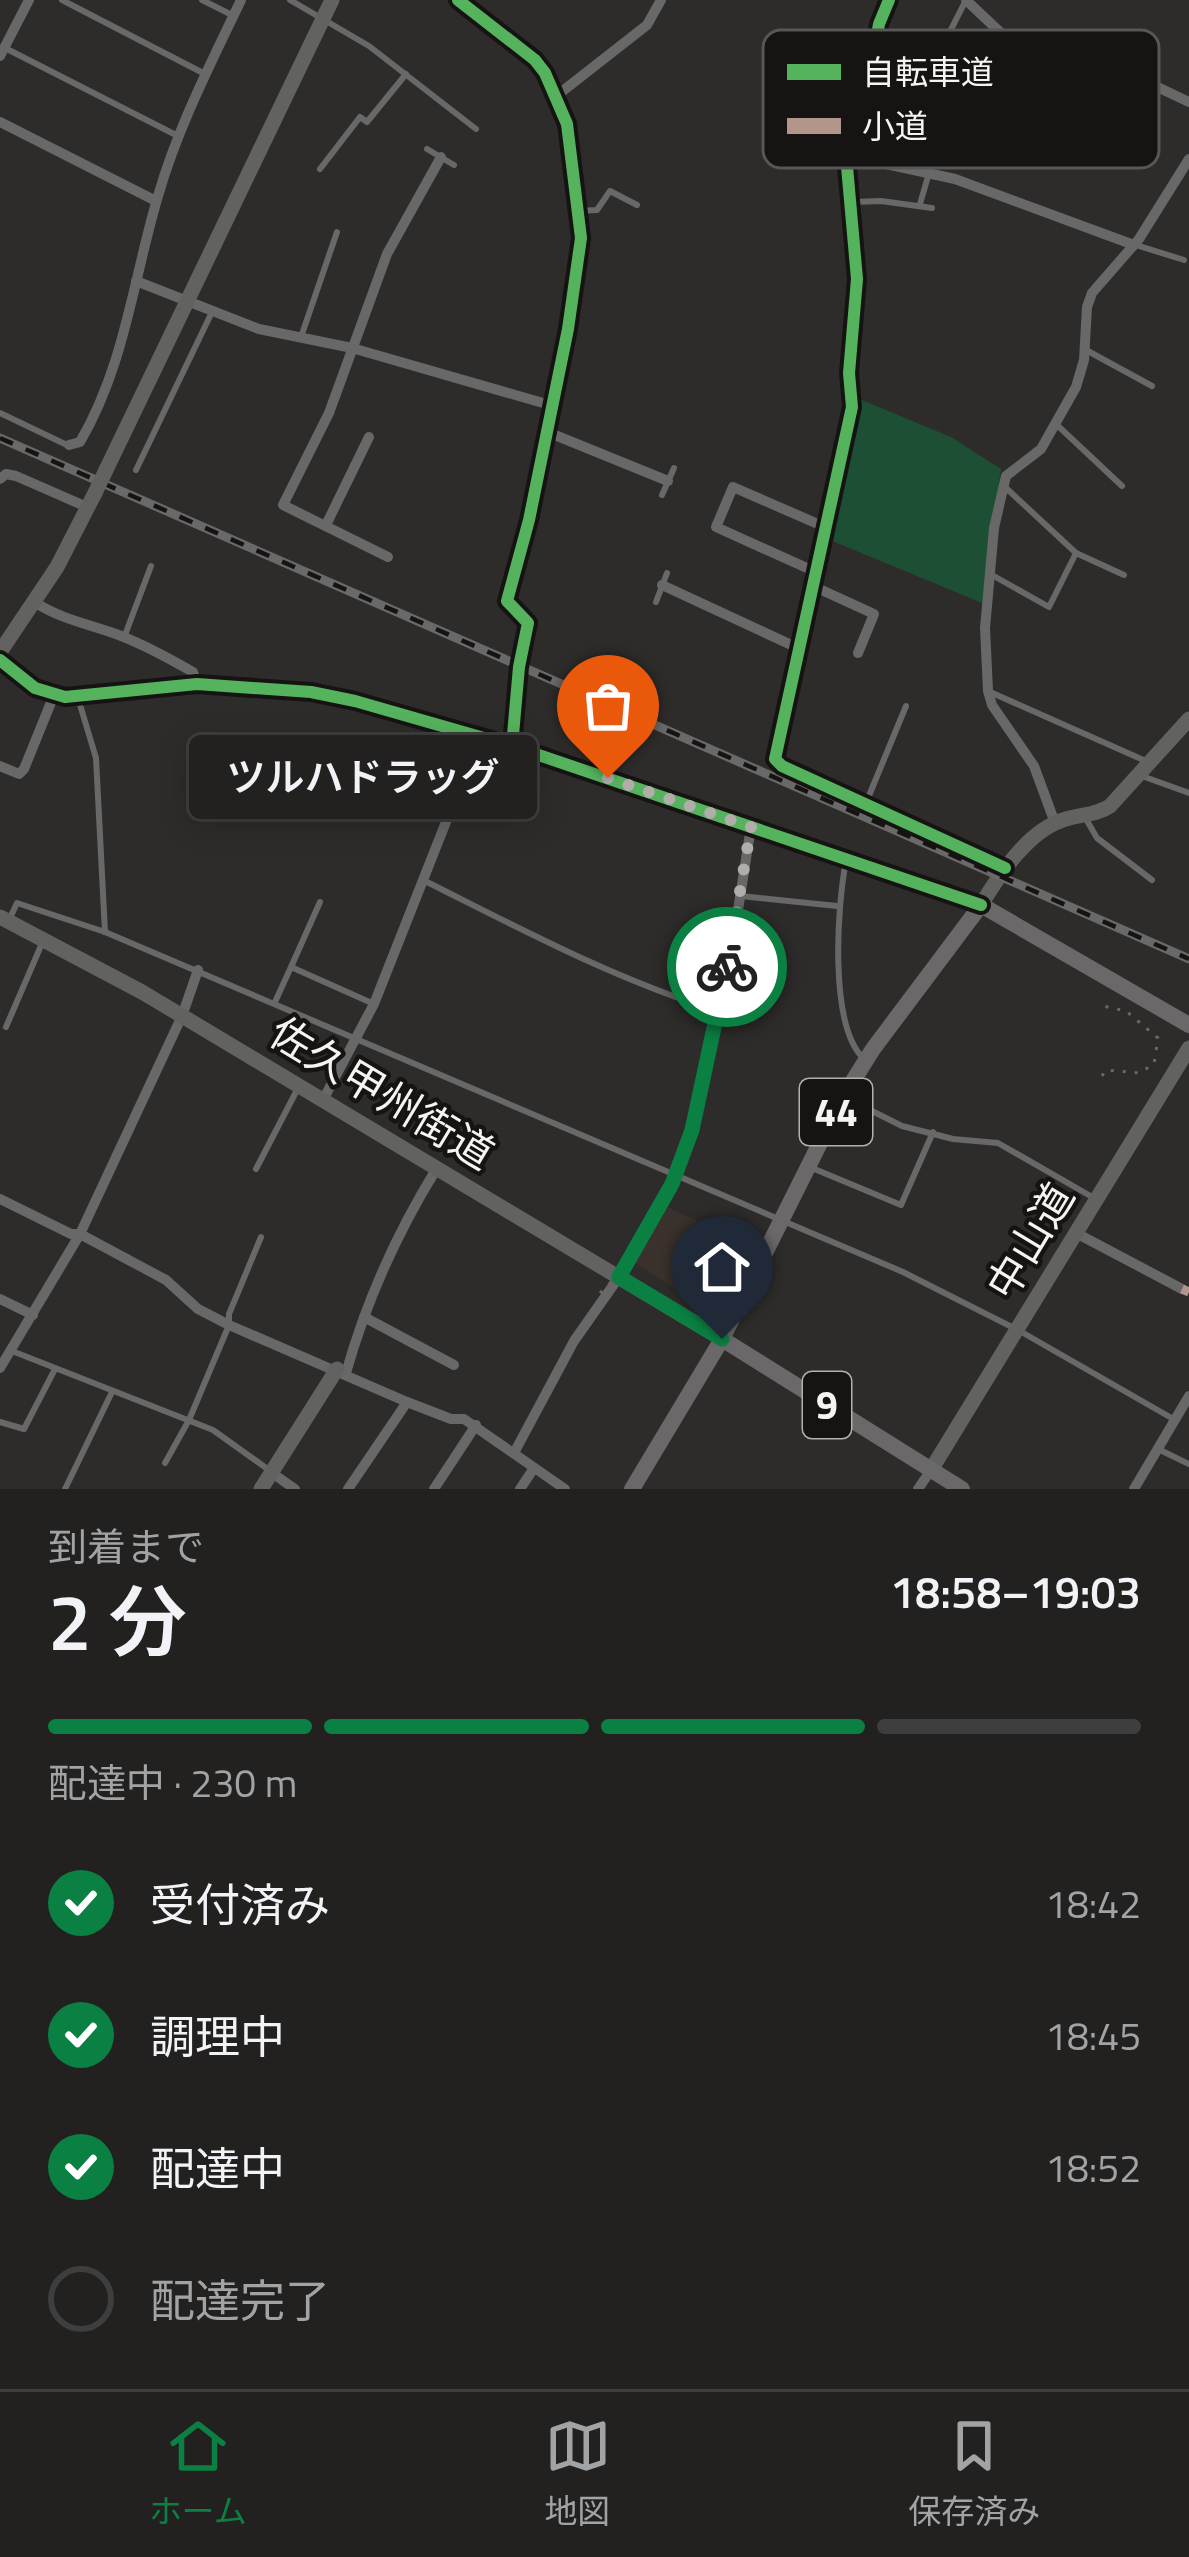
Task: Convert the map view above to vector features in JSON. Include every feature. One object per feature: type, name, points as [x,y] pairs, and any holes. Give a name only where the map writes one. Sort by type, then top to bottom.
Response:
[{"type":"main road","points":[[981,905],[1189,1025]]},
{"type":"main road","name":"44","points":[[632,1489],[722,1339],[843,1096],[981,905]]},
{"type":"main road","name":"9","points":[[722,1339],[962,1489]]},
{"type":"street","points":[[1,50],[29,0]]},
{"type":"street","points":[[69,446],[80,442],[104,397],[124,344],[176,135],[241,0]]},
{"type":"street","points":[[332,0],[91,500],[36,603],[0,656],[17,677],[54,695],[78,698],[197,684],[333,696],[512,746],[981,905],[1005,868],[1055,823],[1110,806],[1189,719]]},
{"type":"street","points":[[458,0],[535,60],[555,97],[567,124],[581,238],[529,520],[507,601],[528,623],[512,746]]},
{"type":"street","points":[[555,97],[647,25],[661,0]]},
{"type":"street","points":[[878,30],[889,0]]},
{"type":"street","points":[[966,0],[998,30]]},
{"type":"street","points":[[1159,88],[1189,102]]},
{"type":"street","points":[[0,122],[156,201]]},
{"type":"street","points":[[388,557],[283,505],[329,412],[387,254],[441,157]]},
{"type":"street","points":[[1055,823],[1034,766],[992,705],[985,672],[988,573],[1003,486],[1006,476],[1041,449],[1081,374],[1092,293],[1167,200],[1189,159]]},
{"type":"street","points":[[846,168],[857,279],[849,373],[852,407],[775,759],[865,806],[1005,868]]},
{"type":"street","points":[[906,168],[1134,245]]},
{"type":"street","points":[[136,281],[259,328],[352,348],[550,406]]},
{"type":"street","points":[[545,431],[668,481]]},
{"type":"street","points":[[326,525],[369,437]]},
{"type":"street","points":[[362,451],[376,459]]},
{"type":"street","points":[[0,479],[6,474],[16,476],[91,500]]},
{"type":"street","points":[[818,573],[716,527],[733,487],[827,528]]},
{"type":"street","points":[[665,579],[800,650]]},
{"type":"street","points":[[815,587],[874,614],[858,653]]},
{"type":"street","points":[[36,603],[54,615],[124,638],[193,672],[197,684]]},
{"type":"street","points":[[0,766],[20,773],[25,769],[54,695]]},
{"type":"street","points":[[322,1100],[374,1004],[480,736]]},
{"type":"street","points":[[514,1454],[574,1341],[619,1277],[677,1172],[700,1099],[751,827]]},
{"type":"street","name":"佐久甲州街道","points":[[4,919],[182,1016],[722,1339]]},
{"type":"street","points":[[0,1368],[80,1234],[182,1016],[198,970]]},
{"type":"street","name":"中山道","points":[[931,1470],[1189,1048]]},
{"type":"street","points":[[261,1489],[342,1371],[405,1220],[437,1168]]},
{"type":"street","points":[[0,1199],[71,1234],[80,1234],[166,1280],[198,1309],[229,1325],[407,1402],[476,1425],[565,1489]]},
{"type":"street","points":[[1076,1233],[1182,1289]]},
{"type":"street","points":[[0,1299],[33,1315]]},
{"type":"street","points":[[364,1317],[454,1364]]},
{"type":"street","points":[[1134,1489],[1189,1396]]},
{"type":"street","points":[[350,1488],[407,1402]]},
{"type":"street","points":[[434,1489],[476,1425]]},
{"type":"street","points":[[520,1489],[534,1468]]},
{"type":"street","points":[[918,1489],[931,1470]]},
{"type":"street","points":[[272,1473],[295,1489]]},
{"type":"lane","points":[[62,0],[205,74]]},
{"type":"lane","points":[[202,0],[234,16]]},
{"type":"lane","points":[[290,0],[406,74],[476,129]]},
{"type":"lane","points":[[951,30],[966,0]]},
{"type":"lane","points":[[1,50],[176,135]]},
{"type":"lane","points":[[320,170],[360,117],[367,122],[406,74]]},
{"type":"lane","points":[[427,149],[454,165]]},
{"type":"lane","points":[[920,205],[929,173]]},
{"type":"lane","points":[[578,211],[597,210],[610,191],[637,205]]},
{"type":"lane","points":[[849,202],[932,208]]},
{"type":"lane","points":[[301,337],[338,232]]},
{"type":"lane","points":[[1134,245],[1184,260]]},
{"type":"lane","points":[[136,470],[212,312]]},
{"type":"lane","points":[[1086,350],[1152,386]]},
{"type":"lane","points":[[0,412],[69,446]]},
{"type":"lane","points":[[1057,424],[1122,485]]},
{"type":"lane","points":[[662,495],[674,468]]},
{"type":"lane","points":[[1003,486],[1076,553],[1124,575]]},
{"type":"lane","points":[[373,549],[380,535]]},
{"type":"lane","points":[[988,573],[1049,607],[1076,553]]},
{"type":"lane","points":[[124,638],[151,566]]},
{"type":"lane","points":[[656,602],[665,579]]},
{"type":"lane","points":[[868,630],[883,636]]},
{"type":"lane","points":[[988,691],[1146,769],[1157,784],[1189,793]]},
{"type":"lane","points":[[78,698],[96,758],[105,932]]},
{"type":"lane","points":[[865,806],[906,706]]},
{"type":"lane","points":[[1084,816],[1097,838],[1152,880]]},
{"type":"lane","points":[[846,859],[837,906],[837,944],[853,1047],[866,1060]]},
{"type":"lane","points":[[423,880],[592,964],[653,991],[717,1011]]},
{"type":"lane","points":[[741,896],[837,906]]},
{"type":"lane","points":[[274,1003],[320,902]]},
{"type":"lane","points":[[4,919],[17,903],[105,932],[677,1172],[903,1272],[1018,1330],[1175,1420]]},
{"type":"lane","points":[[5,1027],[45,938]]},
{"type":"lane","points":[[292,967],[374,1004]]},
{"type":"lane","points":[[256,1168],[299,1086]]},
{"type":"lane","points":[[843,1096],[902,1126],[998,1144],[1097,1200]]},
{"type":"lane","points":[[810,1167],[901,1205],[932,1132]]},
{"type":"lane","points":[[165,1463],[189,1420],[261,1237]]},
{"type":"lane","points":[[12,1352],[189,1420],[236,1443],[272,1473]]},
{"type":"lane","points":[[0,1422],[24,1429],[55,1369]]},
{"type":"lane","points":[[65,1489],[112,1392]]},
{"type":"lane","points":[[1158,1449],[1189,1465]]},
{"type":"path","points":[[1102,1076],[1106,1070],[1139,1073],[1154,1064],[1158,1038],[1126,1011],[1103,1006]]},
{"type":"path","points":[[600,1293],[631,1264],[640,1247]]},
{"type":"shaded area","points":[[665,1206],[710,1227],[715,1222],[760,1247],[722,1318],[635,1263]]},
{"type":"green space","points":[[857,398],[951,437],[1001,469],[982,603],[830,540]]},
{"type":"railway","points":[[0,438],[1189,959]]},
{"type":"marked path","points":[[1182,1289],[1189,1292]]},
{"type":"cycle path","points":[[458,0],[545,73],[567,124],[581,238],[568,329],[529,520],[507,601],[528,623],[512,746]]},
{"type":"cycle path","points":[[878,30],[889,0]]},
{"type":"cycle path","points":[[847,168],[857,279],[849,373],[852,407],[775,759],[1005,868]]},
{"type":"cycle path","points":[[0,660],[35,688],[65,697],[197,684],[311,692],[355,701],[512,746],[981,905]]},
{"type":"way so far","points":[[608,778],[751,827],[727,967]]},
{"type":"place","name":"ツルハドラッグ","points":[[608,778]]},
{"type":"route","points":[[722,1339],[619,1277],[672,1184],[692,1130],[727,967]]}]
